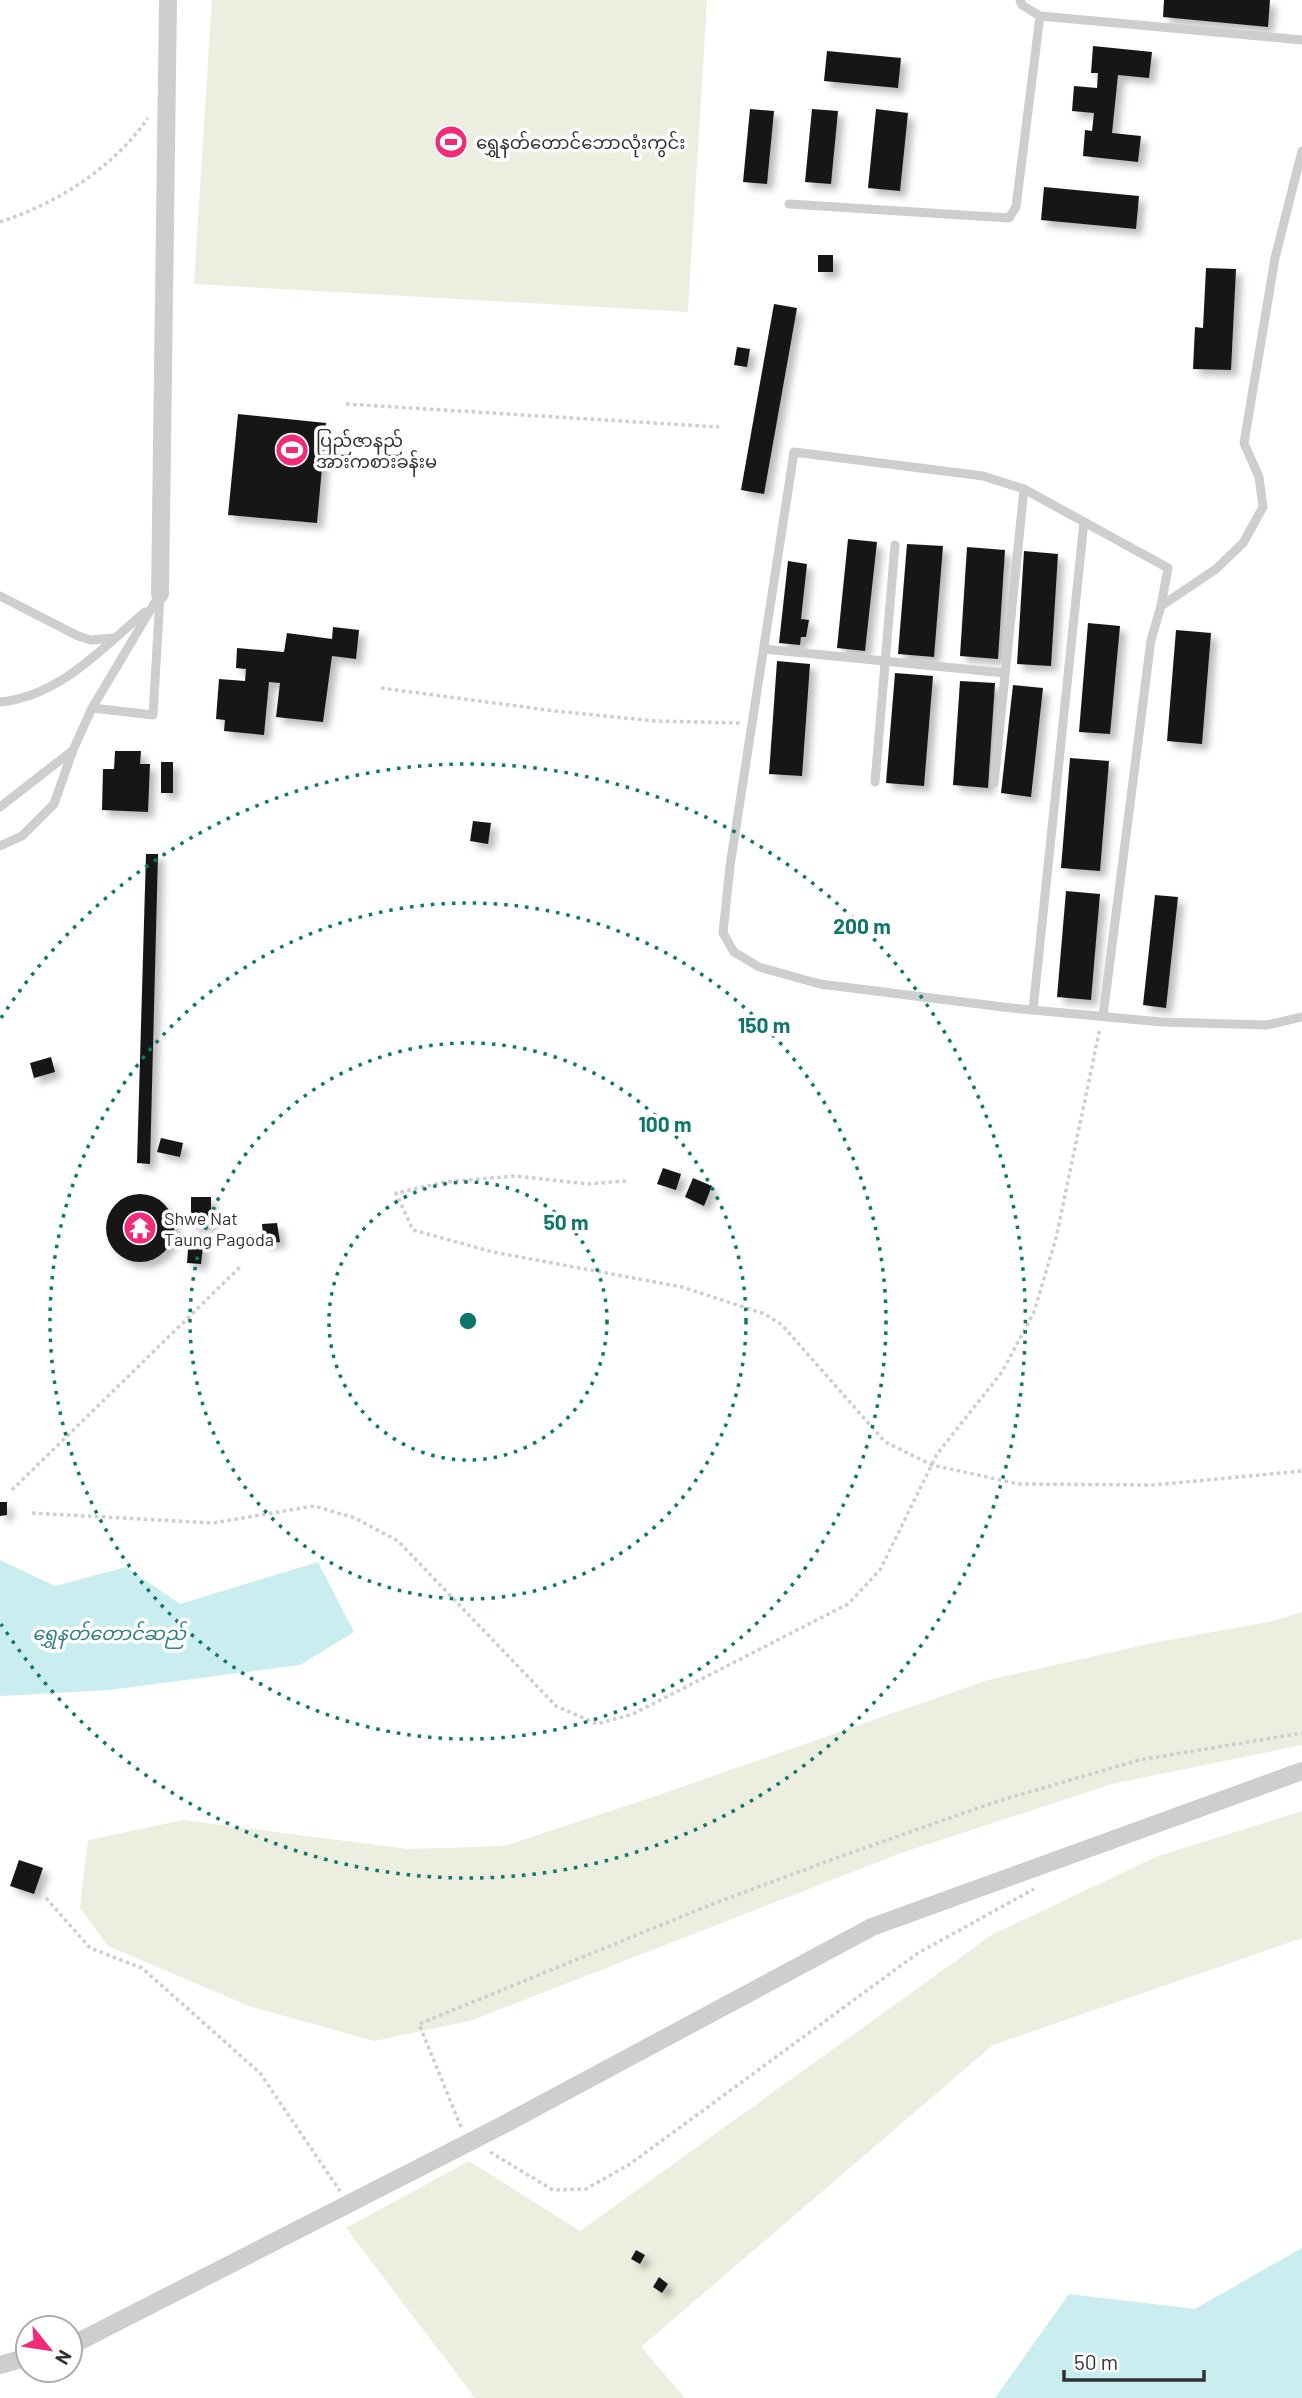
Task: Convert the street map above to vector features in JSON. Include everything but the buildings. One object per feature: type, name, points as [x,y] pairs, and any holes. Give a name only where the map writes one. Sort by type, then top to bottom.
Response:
[{"type":"street","points":[[156,600],[168,0]]},
{"type":"street","points":[[84,2337],[471,2141],[872,1927],[1302,1770]]},
{"type":"lane","points":[[1020,0],[1022,5],[1040,16],[1302,40]]},
{"type":"lane","points":[[789,204],[1009,218],[1016,206],[1040,16]]},
{"type":"lane","points":[[1161,606],[1216,569],[1243,543],[1263,507],[1259,478],[1244,443],[1275,258],[1302,151]]},
{"type":"lane","points":[[1102,1016],[1151,639],[1168,568],[1024,489],[983,476],[794,452],[730,866],[723,933],[734,952],[758,967],[820,984],[1033,1010],[1102,1016],[1162,1021],[1255,1025],[1302,1017]]},
{"type":"lane","points":[[994,783],[1024,489]]},
{"type":"lane","points":[[1033,1010],[1084,522]]},
{"type":"lane","points":[[875,782],[895,545]]},
{"type":"lane","points":[[0,596],[78,636],[91,640],[115,637]]},
{"type":"lane","points":[[0,702],[53,687],[71,675],[156,600]]},
{"type":"lane","points":[[93,708],[153,715],[156,600]]},
{"type":"lane","points":[[0,846],[22,836],[54,804],[73,750],[93,708],[156,600]]},
{"type":"lane","points":[[764,649],[1005,673]]},
{"type":"lane","points":[[0,807],[73,750]]},
{"type":"path","points":[[0,222],[21,215],[66,192],[109,163],[141,128],[167,90]]},
{"type":"path","points":[[346,404],[719,427]]},
{"type":"path","points":[[381,688],[655,721],[752,723]]},
{"type":"path","points":[[32,1513],[214,1523],[314,1506],[355,1518],[398,1541],[556,1706],[597,1724],[633,1714],[848,1604],[880,1570],[937,1454],[1002,1372],[1034,1312],[1055,1238],[1102,1016]]},
{"type":"path","points":[[626,1181],[588,1184],[515,1176],[445,1182],[396,1193],[413,1230],[493,1252],[682,1287],[765,1314],[782,1325],[885,1442],[932,1465],[1019,1484],[1154,1485],[1302,1471]]},
{"type":"path","points":[[12,1490],[240,1267]]},
{"type":"path","points":[[1039,1886],[918,1953],[630,2164],[586,2189],[553,2190],[471,2141],[458,2124],[419,2024],[710,1905],[995,1802],[1139,1760],[1302,1733]]},
{"type":"path","points":[[46,1898],[90,1948],[142,1968],[260,2073],[348,2204]]},
{"type":"green space","name":"ရွှေနတ်တောင်ဘောလုံးကွင်း","points":[[212,0],[707,0],[688,312],[194,284]]},
{"type":"green space","points":[[1302,1612],[1302,1745],[1112,1784],[901,1853],[470,2021],[374,2041],[249,2006],[108,1946],[80,1908],[88,1840],[183,1820],[408,1849],[504,1846],[988,1680],[1157,1642],[1273,1621]]},
{"type":"green space","points":[[1302,1811],[1302,1938],[993,2045],[641,2347],[685,2398],[475,2398],[346,2228],[469,2161],[580,2231],[993,1934],[1158,1856]]},
{"type":"water","name":"ရွှေနတ်တောင်ဆည်","points":[[0,1560],[55,1586],[126,1567],[180,1604],[318,1562],[354,1632],[300,1665],[109,1690],[0,1696]]},
{"type":"water","points":[[1302,2248],[1302,2398],[995,2398],[1069,2294],[1195,2309]]},
{"type":"place","name":"ရွှေနတ်တောင်ဘောလုံးကွင်း","points":[[451,142]]},
{"type":"place","name":"ပြည်ဇာနည် အားကစားခန်းမ","points":[[292,450]]},
{"type":"place","name":"Shwe Nat Taung Pagoda","points":[[140,1228]]}]
